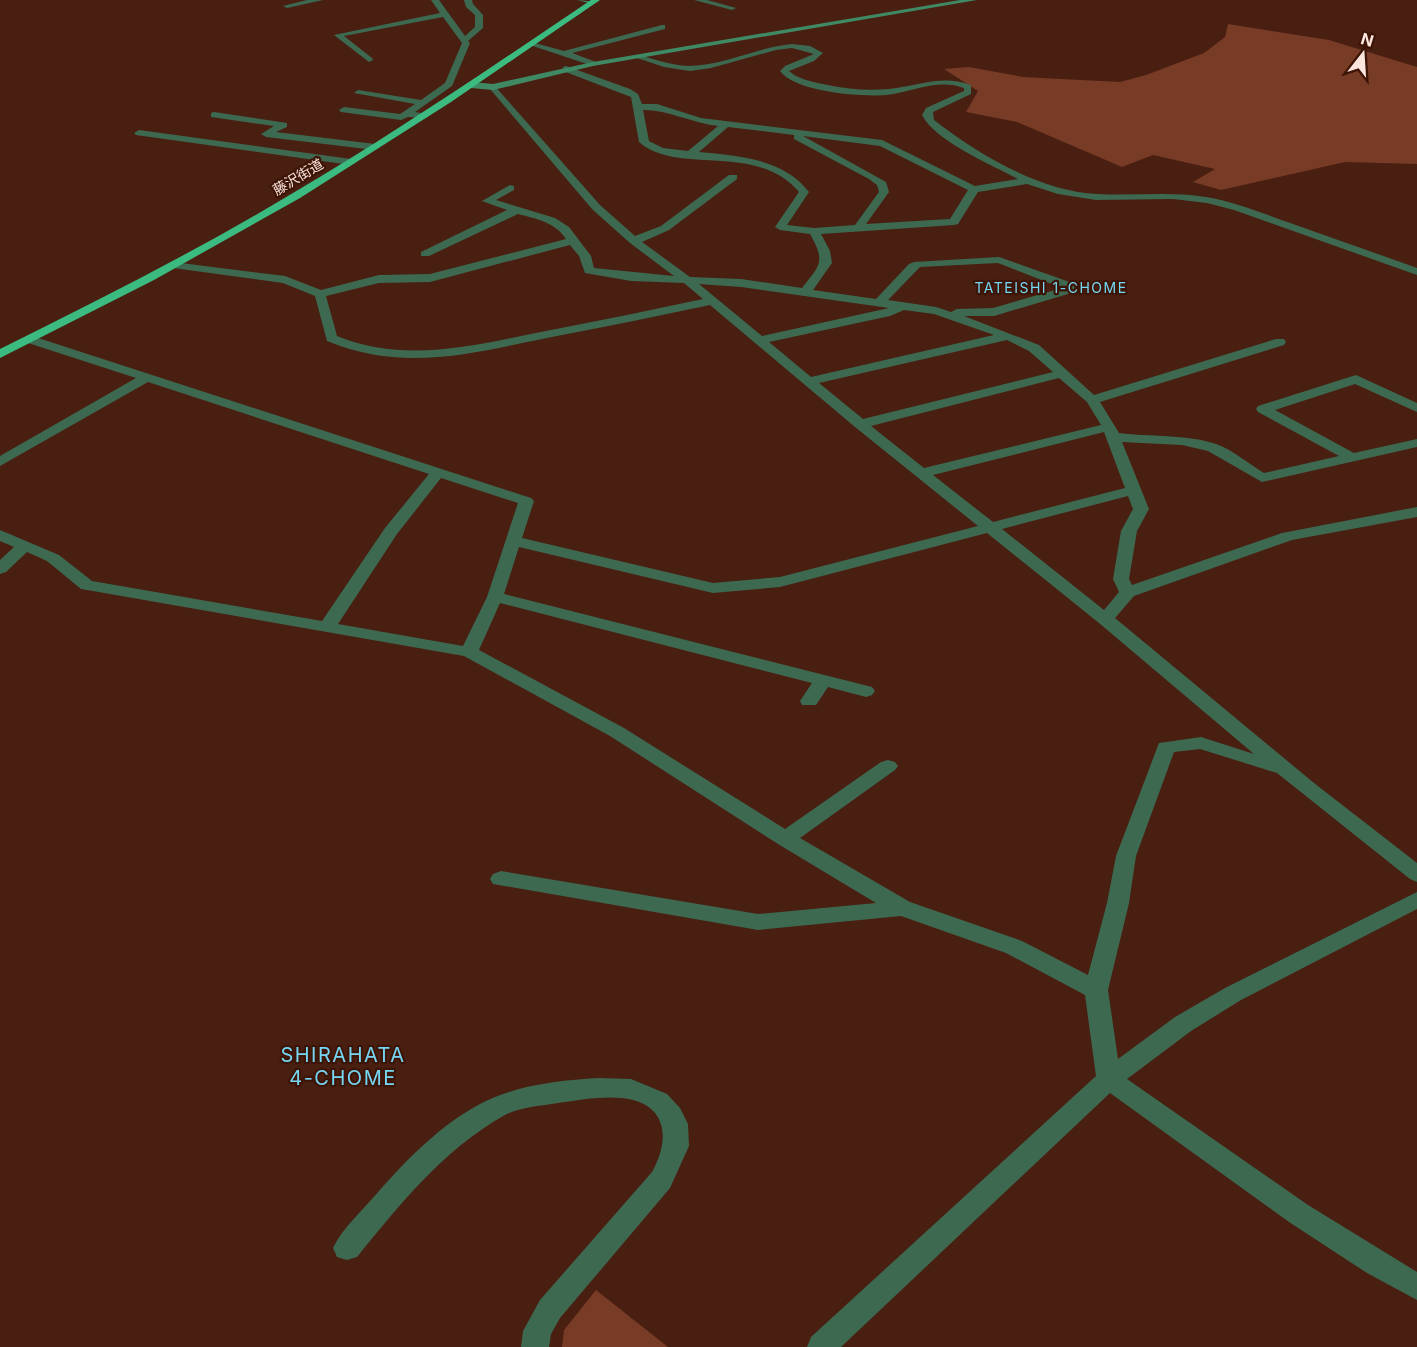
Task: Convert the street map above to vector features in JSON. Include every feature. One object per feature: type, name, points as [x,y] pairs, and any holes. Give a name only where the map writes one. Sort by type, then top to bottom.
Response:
[{"type":"highway","name":"藤沢街道","points":[[0,354],[173,265],[351,162],[471,85],[595,1]]},
{"type":"street","points":[[286,6],[319,0]]},
{"type":"street","points":[[344,110],[401,117],[448,84],[466,43],[435,0]]},
{"type":"street","points":[[464,40],[478,28],[478,15],[469,5],[468,0]]},
{"type":"street","points":[[581,0],[595,1]]},
{"type":"street","points":[[698,0],[732,8]]},
{"type":"street","points":[[471,85],[493,87],[593,64],[973,0]]},
{"type":"street","points":[[369,60],[338,35],[445,14]]},
{"type":"street","points":[[564,53],[662,27]]},
{"type":"street","points":[[531,44],[593,64]]},
{"type":"street","points":[[638,57],[669,66],[695,68],[780,48],[799,47],[819,53],[815,58],[790,66],[784,71],[789,77],[813,84],[845,90],[876,92],[933,82],[963,85],[968,87],[968,92],[929,110],[927,115],[930,121],[953,139],[1028,181],[1078,196],[1173,196],[1227,205],[1417,272]]},
{"type":"street","points":[[566,69],[635,96],[644,142],[660,150],[759,164],[800,184],[804,192],[780,227],[814,231],[954,222],[974,189]]},
{"type":"street","points":[[493,87],[596,207],[634,241],[687,280],[860,424],[990,526],[1284,768],[1417,874]]},
{"type":"street","points":[[358,93],[423,103]]},
{"type":"street","points":[[638,107],[657,107],[700,121],[882,143],[974,189],[1028,181]]},
{"type":"street","points":[[407,114],[424,116]]},
{"type":"street","points":[[214,115],[284,124],[266,134],[375,147]]},
{"type":"street","points":[[691,154],[726,124]]},
{"type":"street","points":[[784,130],[882,184],[885,192],[858,228]]},
{"type":"street","points":[[139,133],[351,162]]},
{"type":"street","points":[[634,241],[665,228],[733,177]]},
{"type":"street","points":[[510,188],[487,201],[551,220],[566,229],[585,256],[589,271],[632,277],[741,283],[805,292],[879,303],[936,311],[966,314],[993,312],[1074,288],[999,260],[918,264],[913,266],[879,303]]},
{"type":"street","points":[[424,254],[519,210]]},
{"type":"street","points":[[805,292],[826,263],[828,254],[814,231]]},
{"type":"street","points":[[173,265],[285,280],[320,294],[379,279],[430,278],[573,242]]},
{"type":"street","points":[[320,294],[331,338],[354,349],[414,357],[450,354],[713,302]]},
{"type":"street","points":[[759,340],[890,312],[902,306]]},
{"type":"street","points":[[936,311],[1008,336],[1034,348],[1092,400],[1111,432],[1141,509],[1129,531],[1121,579],[1128,592]]},
{"type":"street","points":[[811,381],[1008,336]]},
{"type":"street","points":[[29,339],[526,501],[495,597],[469,652]]},
{"type":"street","points":[[1092,400],[1280,342]]},
{"type":"street","points":[[860,424],[1064,374]]},
{"type":"street","points":[[0,462],[147,377]]},
{"type":"street","points":[[1352,458],[1263,409],[1356,379],[1417,408]]},
{"type":"street","points":[[922,474],[1111,432],[1147,441],[1182,441],[1213,448],[1262,478],[1417,443]]},
{"type":"street","points":[[327,627],[391,531],[438,472]]},
{"type":"street","points":[[513,541],[713,588],[780,582],[1135,490]]},
{"type":"street","points":[[1105,619],[1128,592],[1288,536],[1417,512]]},
{"type":"street","points":[[0,535],[52,558],[87,585],[469,652],[617,732],[785,839],[902,908],[1014,947],[1096,990]]},
{"type":"street","points":[[0,569],[25,546]]},
{"type":"street","points":[[495,597],[866,691]]},
{"type":"street","points":[[809,701],[824,679]]},
{"type":"street","points":[[1284,768],[1200,743],[1166,747],[1126,856],[1118,903],[1096,990],[1109,1078],[1307,1218],[1372,1262],[1417,1287]]},
{"type":"street","points":[[785,839],[888,766]]},
{"type":"street","points":[[501,879],[758,922],[902,908]]},
{"type":"street","points":[[831,1344],[1109,1078],[1183,1024],[1233,994],[1417,900]]},
{"type":"street","points":[[347,1248],[405,1179],[439,1147],[468,1124],[499,1106],[534,1096],[581,1089],[622,1088],[643,1092],[658,1101],[672,1117],[677,1133],[673,1158],[653,1189],[550,1309],[537,1330],[535,1347]]},
{"type":"shaded area","points":[[1228,24],[1329,40],[1417,67],[1417,164],[1345,162],[1221,190],[1193,182],[1215,169],[1153,155],[1122,167],[1017,122],[966,112],[978,91],[944,69],[969,67],[1023,77],[1120,82],[1146,75],[1204,53],[1225,37]]},
{"type":"shaded area","points":[[596,1290],[668,1347],[562,1347],[564,1330]]},
{"type":"district","name":"TATEISHI 1-CHOME","points":[[1051,288]]},
{"type":"district","name":"SHIRAHATA 4-CHOME","points":[[343,1066]]}]
